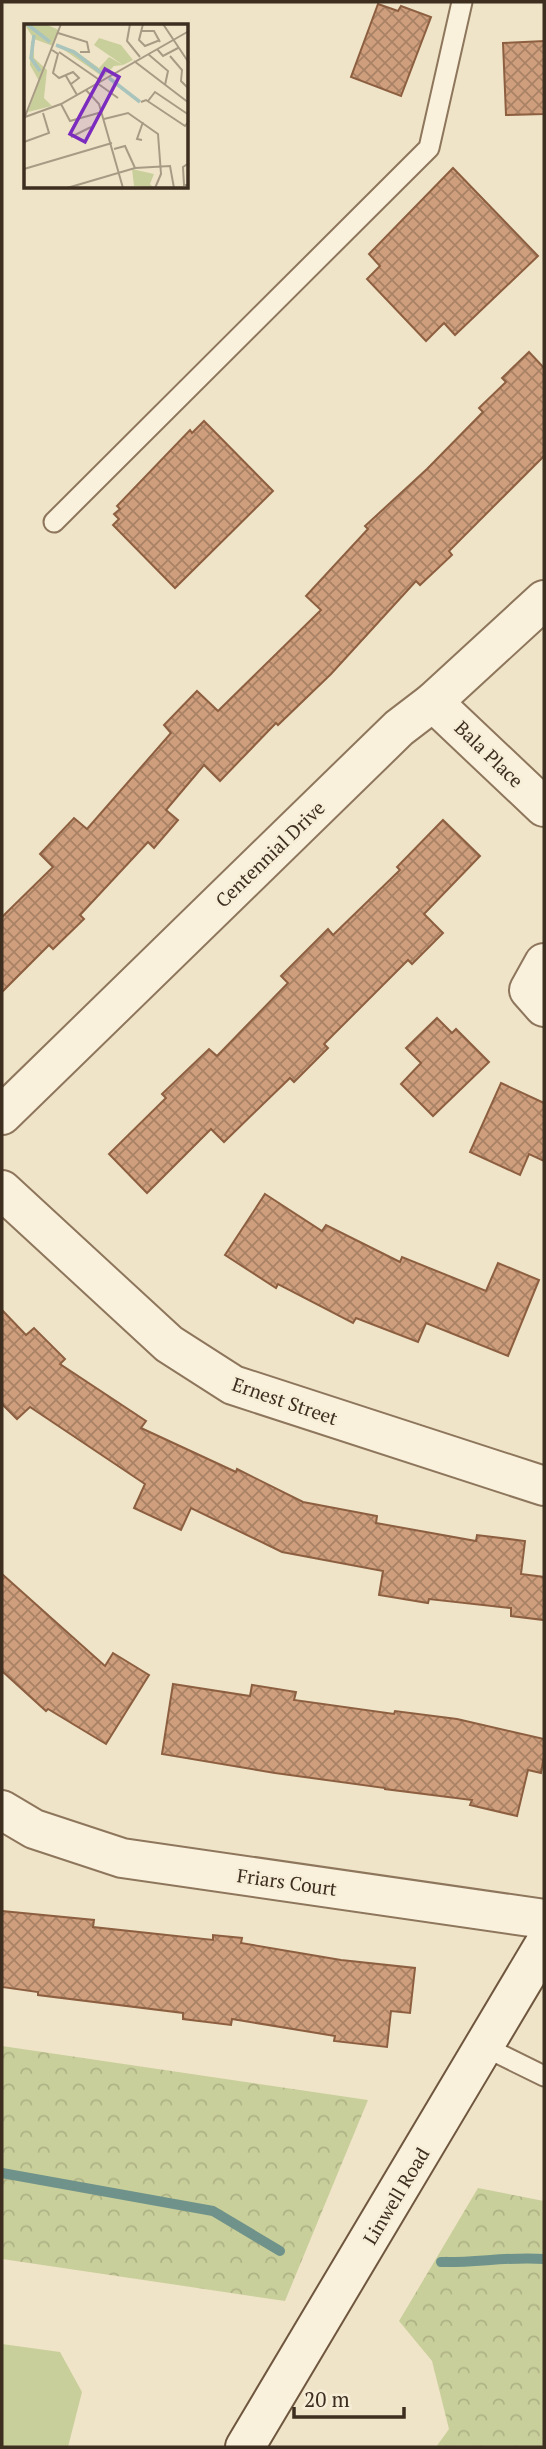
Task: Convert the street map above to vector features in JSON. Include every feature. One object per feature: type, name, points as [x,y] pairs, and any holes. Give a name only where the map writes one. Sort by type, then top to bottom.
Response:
[{"type":"street","name":"Centennial Drive","points":[[2,1115],[399,728],[433,702],[544,600]]},
{"type":"street","name":"Bala Place","points":[[433,702],[544,807]]},
{"type":"street","points":[[544,963],[529,990],[544,1007]]},
{"type":"street","name":"Ernest Street","points":[[2,1190],[169,1344],[233,1385],[544,1486]]},
{"type":"street","name":"Friars Court","points":[[2,1810],[18,1830],[122,1858],[544,1919]]},
{"type":"street","name":"Linwell Road","points":[[246,2447],[544,1945]]},
{"type":"lane","points":[[54,522],[429,148],[462,2]]},
{"type":"lane","points":[[485,2047],[544,2076]]},
{"type":"green space","points":[[2,2046],[368,2100],[285,2301],[2,2259]]},
{"type":"green space","points":[[478,2188],[544,2201],[544,2447],[436,2447],[449,2429],[432,2361],[399,2321]]},
{"type":"green space","points":[[2,2344],[60,2352],[82,2392],[68,2447],[2,2447]]},
{"type":"building","points":[[378,4],[398,11],[401,6],[431,17],[401,96],[351,77]]},
{"type":"building","points":[[544,41],[544,114],[506,115],[503,43]]},
{"type":"building","points":[[453,168],[538,256],[455,335],[444,323],[426,341],[367,279],[380,266],[369,254]]},
{"type":"building","points":[[529,352],[544,368],[544,456],[449,551],[452,555],[420,585],[416,581],[331,674],[278,725],[276,723],[220,781],[204,765],[166,810],[178,820],[154,848],[148,842],[80,915],[84,919],[53,949],[49,945],[2,992],[2,917],[53,867],[40,854],[74,818],[87,829],[171,733],[164,725],[197,691],[218,711],[321,610],[306,596],[368,529],[365,526],[483,412],[479,408],[506,382],[502,378]]},
{"type":"building","points":[[204,421],[273,491],[175,588],[113,525],[119,519],[114,514],[120,509],[117,506],[190,430],[192,433]]},
{"type":"building","points":[[443,820],[480,856],[424,914],[443,933],[412,964],[408,960],[324,1044],[328,1048],[294,1082],[290,1078],[224,1142],[211,1129],[147,1193],[109,1154],[166,1098],[162,1094],[209,1049],[217,1056],[288,983],[281,976],[328,929],[333,935],[400,870],[397,867]]},
{"type":"building","points":[[437,1018],[452,1033],[456,1029],[489,1062],[433,1116],[401,1084],[421,1063],[406,1048]]},
{"type":"building","points":[[501,1083],[544,1103],[544,1161],[529,1154],[520,1175],[470,1152]]},
{"type":"building","points":[[265,1194],[322,1231],[326,1225],[400,1262],[402,1257],[486,1291],[498,1263],[539,1280],[508,1356],[426,1323],[418,1342],[356,1318],[353,1323],[278,1284],[276,1288],[225,1255]]},
{"type":"building","points":[[2,1310],[26,1335],[34,1328],[65,1359],[60,1364],[146,1421],[141,1428],[236,1472],[237,1469],[303,1502],[377,1516],[376,1523],[476,1541],[477,1535],[525,1541],[521,1574],[544,1577],[544,1620],[511,1616],[511,1608],[429,1599],[428,1603],[379,1595],[383,1571],[282,1552],[191,1508],[181,1530],[134,1508],[145,1484],[30,1407],[17,1419],[2,1404]]},
{"type":"building","points":[[2,1574],[105,1666],[113,1653],[149,1675],[106,1744],[48,1709],[46,1711],[2,1671]]},
{"type":"building","points":[[173,1684],[250,1696],[252,1685],[296,1692],[294,1700],[394,1714],[395,1711],[457,1719],[544,1739],[541,1773],[528,1770],[517,1816],[470,1805],[472,1800],[275,1773],[162,1754]]},
{"type":"building","points":[[2,1911],[94,1920],[93,1927],[213,1940],[213,1935],[242,1938],[241,1943],[341,1960],[415,1968],[410,2013],[391,2011],[387,2047],[334,2041],[335,2036],[232,2019],[231,2025],[183,2019],[183,2013],[38,1995],[38,1992],[2,1987]]},
{"type":"waterway","points":[[2,2173],[213,2211],[280,2251]]},
{"type":"waterway","points":[[441,2262],[544,2259]]}]
